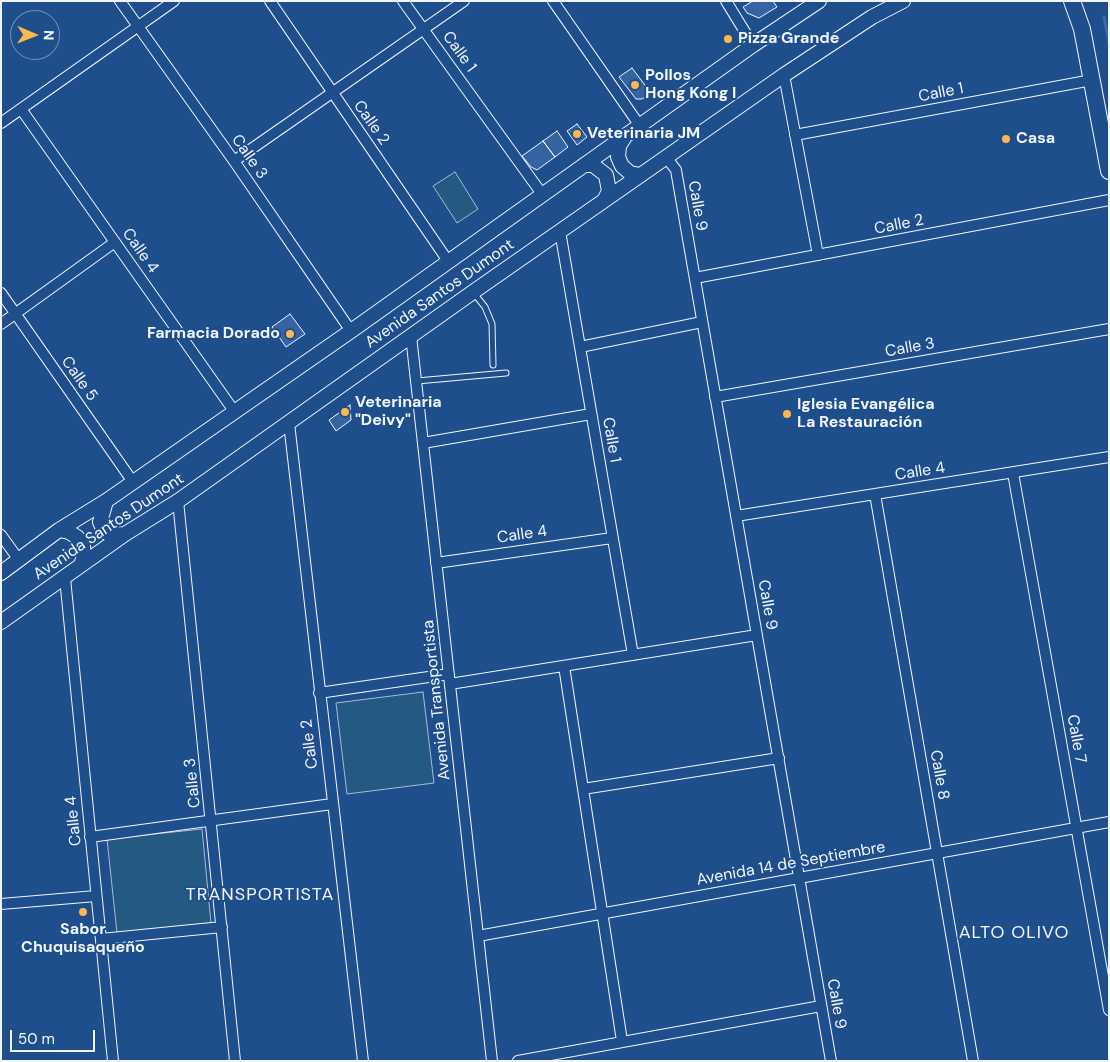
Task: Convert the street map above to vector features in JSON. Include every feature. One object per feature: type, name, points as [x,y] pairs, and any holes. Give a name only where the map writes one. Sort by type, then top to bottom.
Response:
[{"type":"main road","name":"Avenida Santos Dumont","points":[[1,573],[59,530],[133,482],[351,331],[753,45],[819,1]]},
{"type":"main road","name":"Avenida Santos Dumont","points":[[1,622],[125,534],[178,502],[473,292],[784,75],[872,17],[903,1]]},
{"type":"main road","points":[[1072,1],[1082,29],[1109,171]]},
{"type":"main road","points":[[624,137],[619,146],[618,157],[622,166],[630,173],[640,175]]},
{"type":"main road","points":[[584,165],[600,168],[606,175],[608,191],[605,199]]},
{"type":"main road","points":[[106,500],[100,522],[104,531],[110,535],[125,534]]},
{"type":"main road","points":[[59,530],[69,532],[77,537],[82,546],[84,556],[81,565]]},
{"type":"street","name":"Calle 3","points":[[120,1],[234,161],[351,331]]},
{"type":"street","points":[[1,123],[174,1]]},
{"type":"street","name":"Calle 2","points":[[270,1],[448,261]]},
{"type":"street","name":"Calle 1","points":[[403,1],[542,194]]},
{"type":"street","points":[[234,161],[464,1]]},
{"type":"street","points":[[553,1],[640,126]]},
{"type":"street","points":[[726,1],[753,45]]},
{"type":"street","points":[[784,75],[818,255]]},
{"type":"street","name":"Calle 1","points":[[795,135],[1092,80]]},
{"type":"street","name":"Calle 4","points":[[21,109],[234,411]]},
{"type":"street","name":"Calle 9","points":[[666,157],[676,170],[831,1061]]},
{"type":"street","name":"Calle 2","points":[[694,278],[1109,200]]},
{"type":"street","name":"Calle 1","points":[[560,231],[633,655]]},
{"type":"street","points":[[1,324],[115,242]]},
{"type":"street","name":"Calle 5","points":[[1,293],[133,482]]},
{"type":"street","points":[[580,347],[702,322]]},
{"type":"street","name":"Calle 3","points":[[716,397],[1109,329]]},
{"type":"street","name":"Avenida Transportista","points":[[411,336],[492,1061]]},
{"type":"street","points":[[423,443],[591,414]]},
{"type":"street","name":"Calle 2","points":[[289,423],[362,1061]]},
{"type":"street","name":"Calle 4","points":[[736,516],[1109,458]]},
{"type":"street","name":"Calle 7","points":[[1013,472],[1109,1010]]},
{"type":"street","name":"Calle 8","points":[[875,494],[973,1061]]},
{"type":"street","name":"Calle 3","points":[[178,502],[235,1061]]},
{"type":"street","points":[[1,535],[19,560]]},
{"type":"street","name":"Calle 4","points":[[436,563],[612,538]]},
{"type":"street","name":"Calle 4","points":[[65,578],[113,1061]]},
{"type":"street","points":[[319,693],[564,666],[757,635]]},
{"type":"street","points":[[564,666],[622,1041]]},
{"type":"street","points":[[583,789],[778,758]]},
{"type":"street","points":[[90,837],[332,804]]},
{"type":"street","name":"Avenida 14 de Septiembre","points":[[478,936],[1109,822]]},
{"type":"street","points":[[1,904],[96,896]]},
{"type":"street","points":[[101,939],[222,927]]},
{"type":"street","points":[[518,1061],[821,1006]]},
{"type":"lane","points":[[473,292],[486,307],[492,324],[493,365]]},
{"type":"lane","points":[[417,382],[506,373]]},
{"type":"shaded area","points":[[455,172],[478,209],[457,223],[433,186]]},
{"type":"shaded area","points":[[423,692],[434,783],[347,794],[336,703]]},
{"type":"shaded area","points":[[202,829],[211,923],[117,933],[107,839]]},
{"type":"building","points":[[753,1],[773,1],[777,7],[759,18],[747,13],[743,7]]},
{"type":"building","name":"Pollos Hong Kong I","points":[[632,68],[651,93],[642,99],[636,99],[619,77]]},
{"type":"building","name":"Veterinaria JM","points":[[577,124],[587,137],[577,145],[567,131]]},
{"type":"building","points":[[557,131],[568,147],[555,157],[543,141]]},
{"type":"building","points":[[543,141],[555,157],[537,170],[531,167],[522,156]]},
{"type":"building","points":[[290,314],[305,334],[286,347],[272,327]]},
{"type":"building","name":"Veterinaria \"Deivy\"","points":[[350,405],[351,420],[336,431],[329,420]]},
{"type":"waterway","points":[[1104,17],[1109,43]]},
{"type":"place","name":"Pizza Grande","points":[[728,39]]},
{"type":"place","name":"Pollos Hong Kong I","points":[[635,85]]},
{"type":"place","name":"Veterinaria JM","points":[[577,134]]},
{"type":"place","name":"Casa","points":[[1006,139]]},
{"type":"place","name":"Farmacia Dorado","points":[[290,334]]},
{"type":"place","name":"Veterinaria \"Deivy\"","points":[[345,412]]},
{"type":"place","name":"Iglesia Evangélica La Restauración","points":[[787,414]]},
{"type":"place","name":"Sabor Chuquisaqueño","points":[[83,912]]},
{"type":"district","name":"TRANSPORTISTA","points":[[260,895]]},
{"type":"district","name":"ALTO OLIVO","points":[[1014,933]]}]
